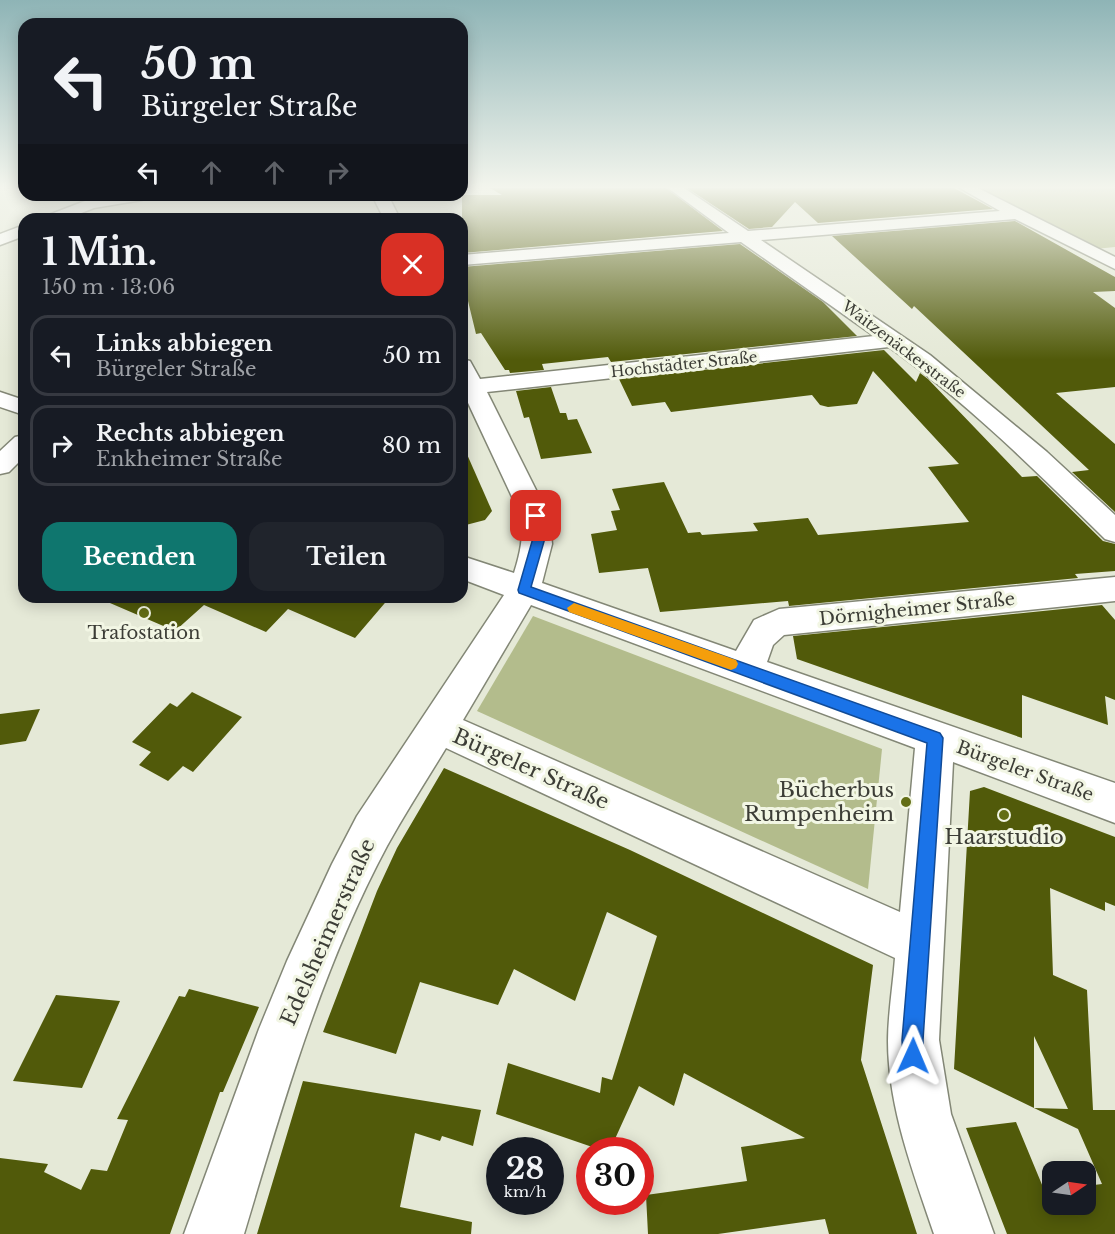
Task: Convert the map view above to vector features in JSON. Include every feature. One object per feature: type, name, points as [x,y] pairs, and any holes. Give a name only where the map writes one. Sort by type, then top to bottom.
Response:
[{"type":"street","points":[[468,260],[642,246]]},
{"type":"street","name":"Waitzenäckerstraße","points":[[761,246],[896,340],[1003,426],[1115,532]]},
{"type":"street","points":[[1080,246],[1115,264]]},
{"type":"street","name":"Hochstädter Straße","points":[[468,376],[896,340]]},
{"type":"street","name":"Edelsheimerstraße","points":[[214,1234],[282,1038],[338,901],[372,831],[524,590],[539,538],[536,516],[468,378]]},
{"type":"street","points":[[0,399],[18,406]]},
{"type":"street","points":[[0,466],[18,450]]},
{"type":"street","name":"Bürgeler Straße","points":[[468,569],[1115,803]]},
{"type":"street","name":"Dörnigheimer Straße","points":[[747,669],[759,636],[778,622],[1115,589]]},
{"type":"street","name":"Bürgeler Straße","points":[[437,726],[920,945]]},
{"type":"street","points":[[935,738],[913,1040],[914,1072],[921,1109],[964,1234]]},
{"type":"green space","points":[[1088,246],[1115,246],[1115,247],[1095,249]]},
{"type":"green space","points":[[533,616],[882,749],[868,889],[477,711]]},
{"type":"building","points":[[468,246],[550,246],[468,252]]},
{"type":"building","points":[[742,246],[823,302],[857,336],[611,362],[608,357],[542,364],[544,370],[510,373],[509,370],[505,370],[481,333],[476,334],[468,301],[468,267]]},
{"type":"building","points":[[843,246],[1059,246],[1115,277],[1115,291],[1093,292],[1115,308],[1115,387],[1056,393],[1115,444],[1115,512],[1072,472],[1089,470],[914,306],[912,309]]},
{"type":"building","points":[[884,350],[916,382],[920,373],[928,379],[1022,477],[1037,476],[1103,541],[1115,544],[1115,571],[1075,574],[1078,578],[789,606],[788,601],[660,612],[648,568],[599,573],[591,534],[617,530],[611,511],[620,510],[612,489],[664,482],[688,533],[700,532],[702,535],[758,531],[753,523],[808,518],[818,535],[969,522],[928,467],[959,464],[873,371],[857,404],[828,407],[820,405],[812,395],[671,412],[665,402],[632,406],[619,379]]},
{"type":"building","points":[[551,387],[560,413],[566,413],[568,420],[577,419],[592,453],[541,459],[529,417],[524,418],[516,391]]},
{"type":"building","points":[[468,457],[492,511],[485,520],[468,524]]},
{"type":"building","points":[[110,603],[385,603],[355,638],[288,609],[266,632],[204,605],[175,631]]},
{"type":"building","points":[[1102,605],[1115,620],[1115,700],[1105,696],[1108,725],[1022,695],[1022,738],[797,659],[793,636]]},
{"type":"building","points":[[192,692],[242,717],[193,772],[183,766],[168,781],[139,765],[151,752],[132,742],[170,703],[177,707]]},
{"type":"building","points":[[40,709],[26,741],[0,745],[0,714]]},
{"type":"building","points":[[444,768],[630,850],[873,965],[861,1060],[917,1234],[829,1234],[825,1219],[718,1234],[648,1234],[647,1215],[654,1215],[654,1194],[747,1181],[741,1147],[805,1138],[684,1073],[674,1106],[639,1086],[616,1137],[576,1137],[576,1141],[496,1114],[508,1063],[600,1093],[602,1077],[612,1080],[657,936],[607,912],[575,1001],[514,969],[498,1005],[420,982],[396,1054],[323,1032],[377,891],[397,848]]},
{"type":"building","points":[[984,787],[1115,837],[1115,906],[1105,902],[1105,911],[1050,888],[1053,975],[1087,990],[1093,1110],[1115,1110],[1115,1234],[1007,1234],[966,1128],[1016,1122],[1042,1185],[1042,1215],[1096,1215],[1096,1185],[1102,1184],[1096,1170],[1096,1161],[1092,1161],[1078,1129],[1034,1108],[954,1069],[970,791]],"holes":[[[1034,1036],[1068,1109],[1034,1108]]]},
{"type":"building","points":[[189,989],[259,1007],[223,1092],[220,1092],[170,1234],[0,1234],[0,1158],[48,1164],[44,1172],[81,1190],[91,1169],[107,1171],[128,1120],[117,1119],[179,996],[185,997]]},
{"type":"building","points":[[56,995],[120,1001],[82,1088],[13,1081]]},
{"type":"building","points":[[303,1081],[481,1110],[473,1146],[442,1136],[440,1141],[415,1133],[400,1207],[472,1222],[471,1234],[257,1234]]},
{"type":"slow traffic","points":[[574,608],[731,664]]},
{"type":"place","name":"Trafostation","points":[[144,613]]},
{"type":"place","name":"Bücherbus Rumpenheim","points":[[906,802]]},
{"type":"place","name":"Haarstudio","points":[[1004,815]]},
{"type":"route","points":[[536,516],[539,538],[524,590],[935,738],[913,1056]]}]
